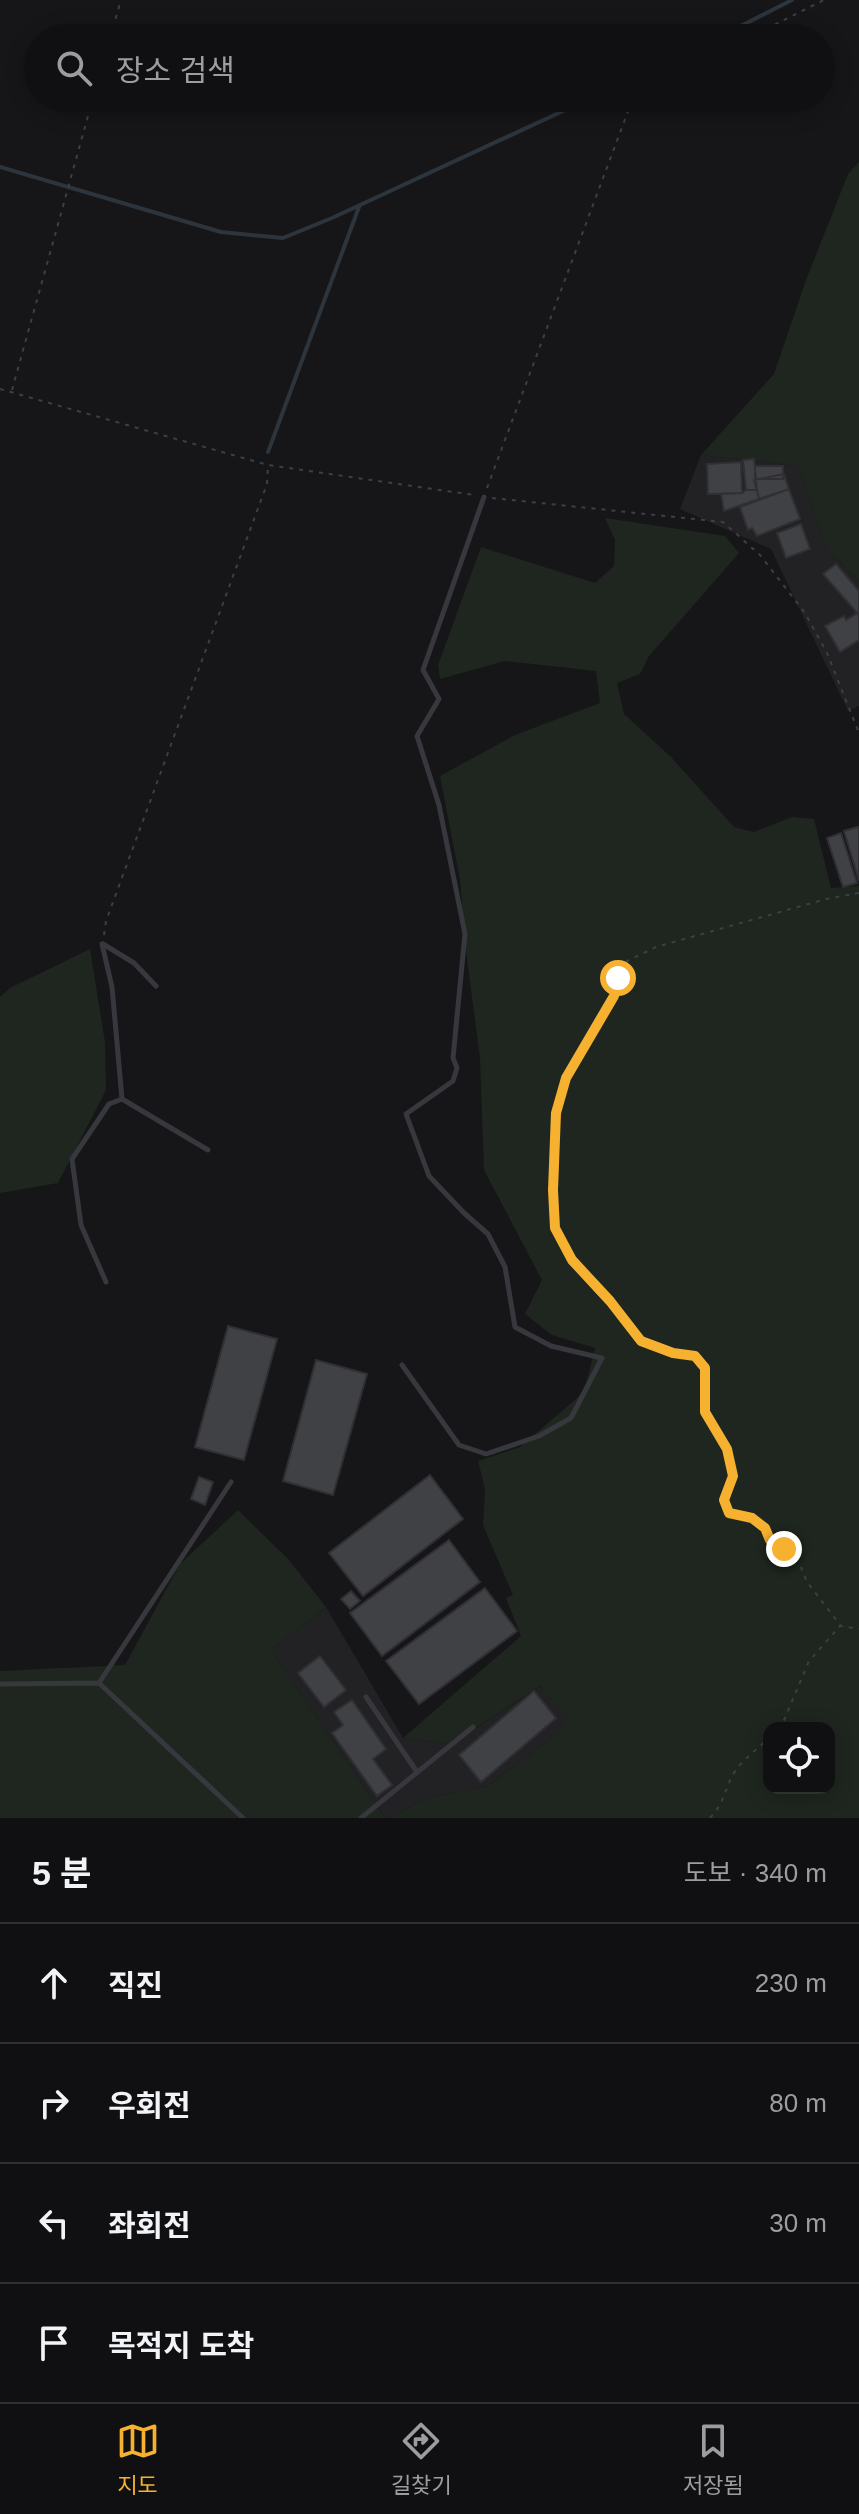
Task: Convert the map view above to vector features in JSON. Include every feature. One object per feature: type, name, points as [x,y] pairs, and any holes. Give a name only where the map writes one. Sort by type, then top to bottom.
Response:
[{"type":"lane","points":[[402,1365],[459,1445],[486,1454],[539,1436],[571,1418],[602,1358],[551,1346],[515,1327],[505,1267],[488,1234],[429,1176],[406,1114],[453,1081],[457,1068],[453,1058],[465,934],[439,805],[417,736],[439,699],[423,670],[484,497]]},
{"type":"lane","points":[[102,944],[134,963],[156,986]]},
{"type":"lane","points":[[102,944],[112,987],[122,1099]]},
{"type":"lane","points":[[122,1099],[208,1150]]},
{"type":"lane","points":[[106,1282],[81,1225],[72,1159],[109,1104],[122,1099]]},
{"type":"lane","points":[[99,1683],[231,1482]]},
{"type":"lane","points":[[0,1684],[99,1683],[243,1818]]},
{"type":"lane","points":[[366,1697],[417,1772]]},
{"type":"lane","points":[[361,1818],[473,1727]]},
{"type":"path","points":[[114,24],[121,0]]},
{"type":"path","points":[[776,24],[824,0]]},
{"type":"path","points":[[12,392],[89,112]]},
{"type":"path","points":[[484,497],[628,112]]},
{"type":"path","points":[[102,944],[106,921],[267,484],[268,465]]},
{"type":"path","points":[[859,893],[826,899],[656,947],[627,961],[618,978],[614,996],[566,1078],[556,1113],[553,1190],[555,1228],[572,1260],[641,1341],[673,1353],[695,1356],[705,1368],[705,1412],[727,1449],[733,1476],[724,1500],[729,1513],[752,1518],[765,1528],[770,1540],[799,1562],[807,1582],[841,1626],[859,1629]]},
{"type":"path","points":[[782,1722],[809,1661],[841,1626]]},
{"type":"path","points":[[710,1818],[721,1805],[734,1773],[763,1742]]},
{"type":"shaded area","points":[[859,162],[859,581],[826,547],[799,466],[701,455],[774,374],[806,280],[848,174]]},
{"type":"shaded area","points":[[701,455],[799,466],[826,547],[859,581],[859,706],[848,711],[771,549],[680,509]]},
{"type":"shaded area","points":[[605,518],[725,536],[739,553],[649,656],[640,674],[617,683],[624,714],[671,757],[734,827],[754,832],[792,817],[814,819],[831,888],[859,886],[859,1818],[391,1818],[423,1799],[488,1786],[557,1734],[569,1718],[540,1686],[452,1744],[403,1738],[521,1636],[506,1598],[513,1595],[483,1525],[485,1489],[478,1461],[520,1447],[584,1392],[595,1348],[552,1335],[525,1314],[542,1280],[484,1170],[480,1058],[460,880],[440,776],[515,735],[600,703],[596,671],[505,661],[440,679],[438,665],[481,547],[595,583],[614,566],[615,540]]},
{"type":"shaded area","points":[[90,949],[105,1042],[106,1090],[58,1183],[0,1193],[0,997],[10,988]]},
{"type":"shaded area","points":[[238,1510],[288,1559],[326,1607],[271,1650],[385,1818],[0,1818],[0,1671],[125,1665],[180,1564]]},
{"type":"shaded area","points":[[326,1607],[403,1738],[452,1744],[541,1686],[570,1718],[557,1734],[488,1786],[423,1799],[391,1818],[385,1818],[271,1650]]},
{"type":"building","points":[[754,459],[757,490],[746,490],[743,460]]},
{"type":"building","points":[[741,462],[742,493],[708,494],[707,464]]},
{"type":"building","points":[[755,466],[783,466],[783,479],[755,479]]},
{"type":"building","points":[[784,474],[789,489],[759,499],[754,480]]},
{"type":"building","points":[[789,489],[800,519],[757,536],[752,528],[748,530],[740,507]]},
{"type":"building","points":[[757,490],[759,499],[724,511],[721,494]]},
{"type":"building","points":[[801,524],[810,549],[786,558],[777,533]]},
{"type":"building","points":[[836,564],[859,591],[859,615],[823,574]]},
{"type":"building","points":[[859,612],[859,640],[840,652],[825,626],[844,616],[846,620]]},
{"type":"building","points":[[859,829],[859,881],[844,831]]},
{"type":"building","points":[[841,833],[857,883],[843,887],[827,838]]},
{"type":"building","points":[[228,1326],[277,1339],[244,1460],[195,1447]]},
{"type":"building","points":[[316,1360],[367,1374],[333,1495],[283,1481]]},
{"type":"building","points":[[430,1475],[463,1519],[363,1596],[329,1553]]},
{"type":"building","points":[[199,1477],[213,1482],[205,1505],[191,1499]]},
{"type":"building","points":[[449,1540],[480,1582],[382,1656],[350,1613]]},
{"type":"building","points":[[485,1588],[517,1631],[419,1704],[386,1661]]},
{"type":"building","points":[[351,1591],[360,1601],[350,1609],[341,1599]]},
{"type":"building","points":[[320,1656],[346,1690],[324,1707],[298,1673]]},
{"type":"building","points":[[534,1691],[556,1718],[481,1782],[459,1755]]},
{"type":"building","points":[[352,1700],[386,1749],[373,1759],[392,1785],[377,1796],[332,1733],[343,1725],[334,1712]]},
{"type":"waterway","points":[[745,24],[792,0]]},
{"type":"waterway","points":[[0,167],[221,232],[283,238],[561,112]]},
{"type":"waterway","points":[[268,452],[359,207]]},
{"type":"route","points":[[618,978],[614,996],[566,1078],[556,1113],[555,1228],[572,1260],[641,1341],[673,1353],[695,1356],[705,1368],[705,1412],[727,1449],[733,1476],[724,1500],[729,1513],[752,1518],[765,1528],[770,1540],[784,1549]]}]
